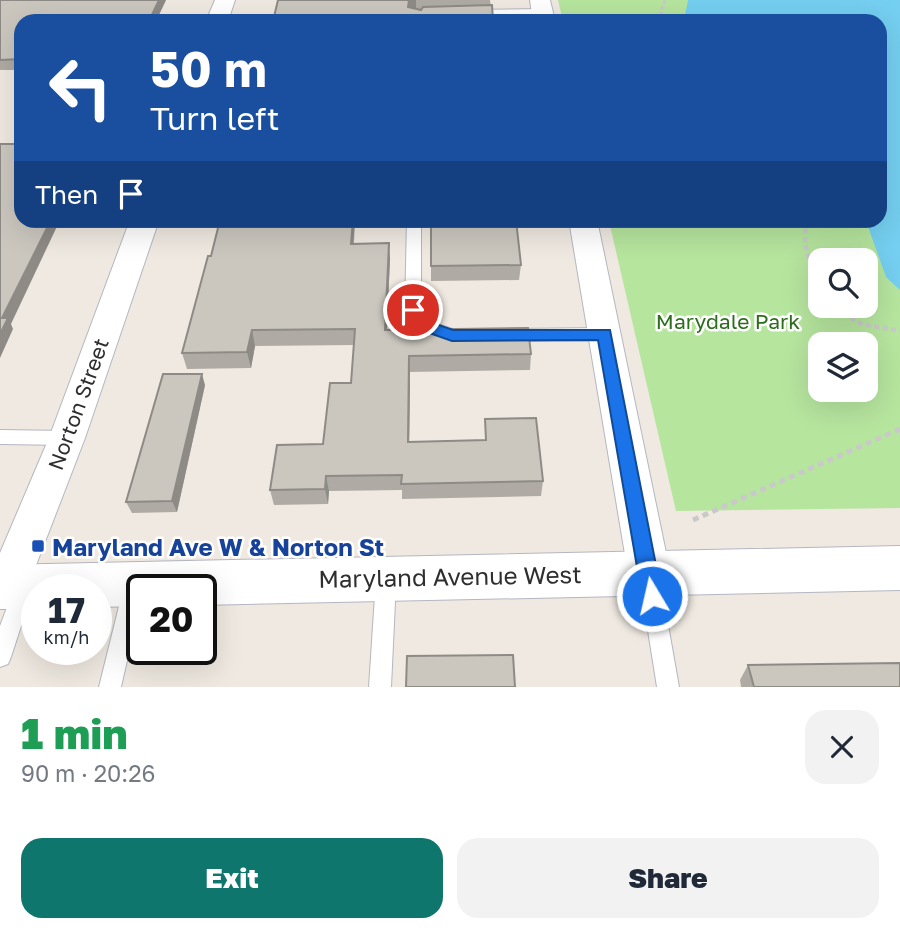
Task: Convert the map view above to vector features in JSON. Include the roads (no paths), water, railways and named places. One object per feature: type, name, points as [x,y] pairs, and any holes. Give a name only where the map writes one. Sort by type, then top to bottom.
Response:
[{"type":"main road","name":"Maryland Avenue West","points":[[217,582],[649,572],[899,571]]},
{"type":"main road","name":"Maryland Avenue West","points":[[10,586],[126,584]]},
{"type":"street","name":"Norton Street","points":[[10,586],[67,438],[142,228]]},
{"type":"street","points":[[585,228],[649,572]]},
{"type":"lane","points":[[465,13],[543,11]]},
{"type":"lane","points":[[414,228],[413,310],[421,324],[452,335],[466,335]]},
{"type":"lane","points":[[493,335],[605,334]]},
{"type":"lane","points":[[0,437],[67,438]]},
{"type":"lane","points":[[649,572],[668,687]]},
{"type":"lane","points":[[380,687],[386,578]]},
{"type":"lane","points":[[0,657],[10,586]]},
{"type":"lane","points":[[110,687],[126,618]]},
{"type":"water","points":[[688,0],[900,0],[900,290],[886,277],[878,248],[876,248],[868,228],[887,228],[887,14],[685,14]]},
{"type":"place","name":"Maryland Ave W & Norton St","points":[[38,546]]},
{"type":"park label","name":"Marydale Park","points":[[728,321]]}]
